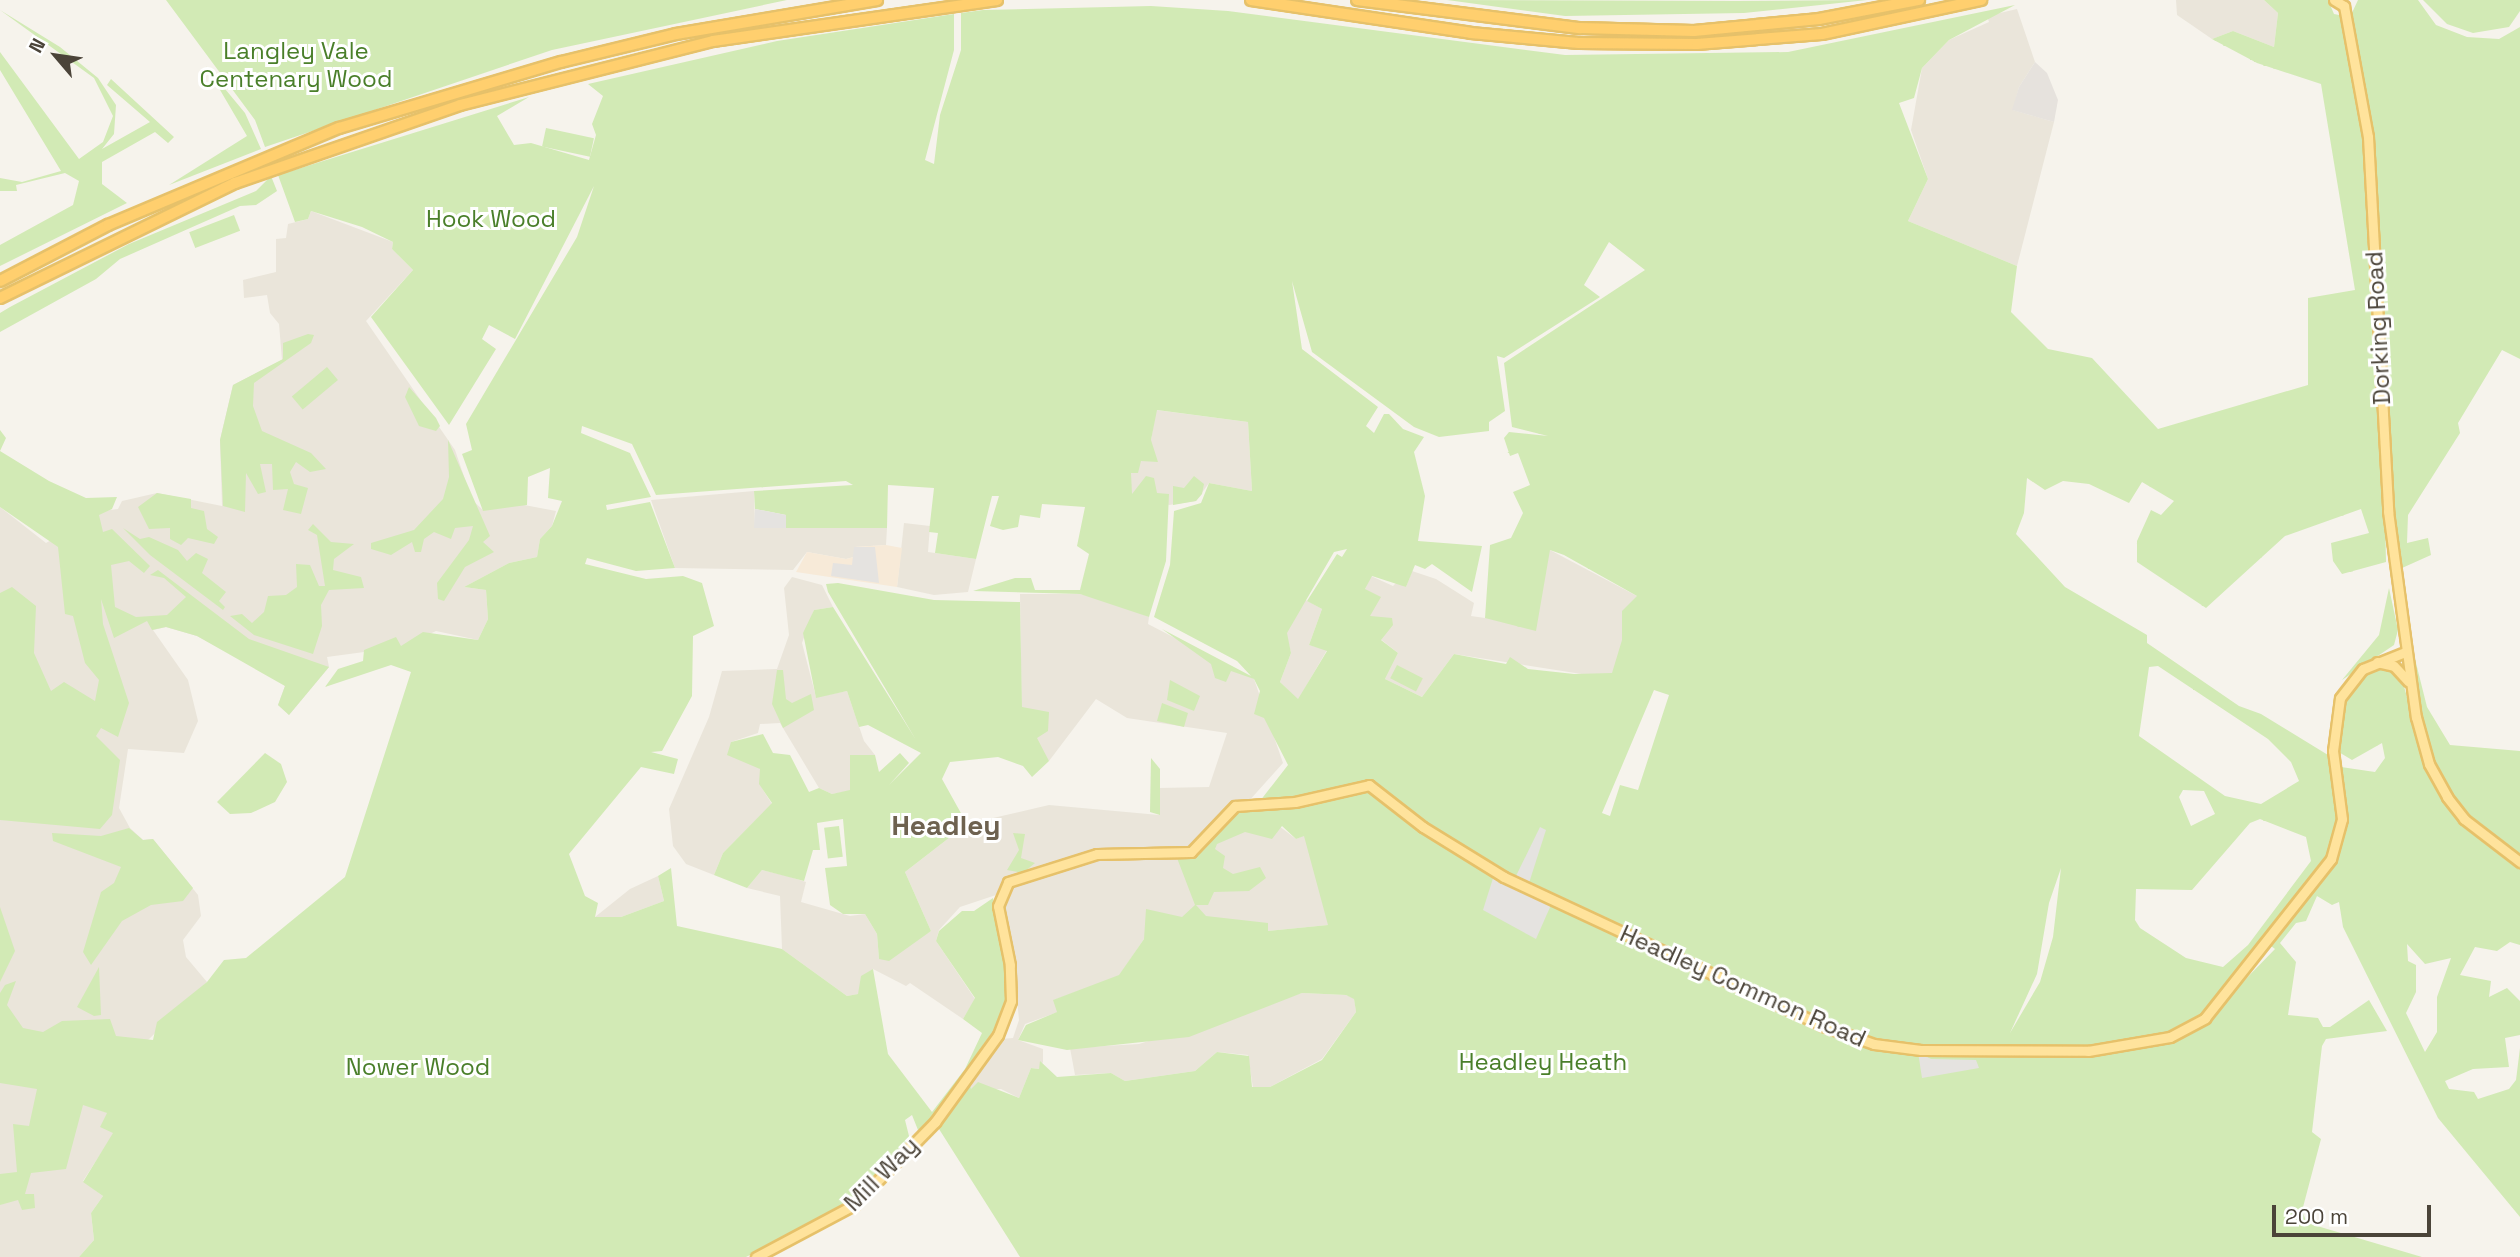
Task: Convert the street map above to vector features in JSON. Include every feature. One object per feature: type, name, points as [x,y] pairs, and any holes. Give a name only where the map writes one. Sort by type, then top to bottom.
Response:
[{"type":"highway","points":[[0,281],[108,225],[339,128],[676,34],[877,0]]},
{"type":"highway","points":[[0,298],[235,183],[460,105],[713,41],[997,0]]},
{"type":"highway","points":[[1251,0],[1471,33],[1579,43],[1697,44],[1822,34],[1981,0]]},
{"type":"highway","points":[[1357,0],[1566,27],[1693,31],[1819,19],[1919,0]]},
{"type":"main road","points":[[2334,0],[2346,3]]},
{"type":"main road","name":"Dorking Road","points":[[2346,3],[2368,137],[2388,511],[2410,682],[2435,778],[2464,819],[2520,862]]},
{"type":"main road","name":"Headley Common Road","points":[[1369,785],[1430,832],[1504,877],[1824,1026],[1901,1049],[2088,1051],[2170,1037],[2196,1025],[2326,865],[2342,819],[2334,766],[2336,709],[2353,678],[2375,662],[2405,652]]},
{"type":"main road","points":[[2375,662],[2394,666],[2410,682]]},
{"type":"main road","name":"Mill Way","points":[[756,1257],[854,1205],[930,1127],[1009,1016],[1011,973],[998,906],[1007,883],[1094,855],[1192,852],[1235,806],[1295,802],[1369,785]]},
{"type":"shaded area","points":[[2176,0],[2264,0],[2278,13],[2274,47],[2233,31],[2212,39],[2177,15]]},
{"type":"shaded area","points":[[2017,9],[2035,62],[2019,87],[2013,110],[2054,122],[2017,266],[1908,221],[1928,179],[1911,130],[1922,68],[1949,40],[1989,22],[1987,16]]},
{"type":"shaded area","points":[[2035,62],[2047,73],[2058,100],[2054,122],[2012,110],[2019,87]]},
{"type":"shaded area","points":[[311,211],[393,242],[392,249],[413,270],[366,321],[455,450],[472,500],[483,510],[519,504],[556,511],[552,526],[540,539],[537,557],[509,563],[464,587],[486,590],[488,619],[478,640],[436,631],[401,647],[327,657],[329,667],[289,715],[278,705],[285,686],[274,677],[197,636],[166,627],[153,630],[188,680],[198,721],[184,753],[128,749],[119,808],[130,828],[143,840],[153,839],[198,895],[201,916],[183,940],[186,957],[207,982],[83,1104],[108,1113],[114,1133],[83,1181],[103,1196],[91,1213],[94,1240],[79,1257],[0,1257],[0,507],[46,543],[102,511],[118,509],[122,501],[157,493],[222,506],[220,440],[233,385],[282,360],[279,324],[270,313],[267,295],[244,298],[243,280],[276,272],[276,239],[286,238],[288,224],[308,219]]},
{"type":"shaded area","points":[[1156,410],[1248,422],[1252,491],[1209,483],[1196,501],[1169,505],[1131,494],[1131,472],[1151,440]]},
{"type":"shaded area","points":[[754,491],[755,528],[887,528],[886,545],[855,547],[854,557],[846,559],[807,552],[793,570],[675,568],[651,500]]},
{"type":"shaded area","points":[[755,509],[786,515],[786,528],[754,528]]},
{"type":"shaded area","points":[[904,523],[930,526],[928,552],[976,559],[968,592],[934,595],[897,587]]},
{"type":"shaded area","points":[[886,545],[902,548],[897,587],[796,572],[807,552],[846,559],[854,557],[854,547]]},
{"type":"shaded area","points":[[854,547],[875,547],[879,583],[831,576],[833,563],[852,565]]},
{"type":"shaded area","points":[[1550,550],[1652,604],[1620,680],[1454,654],[1422,697],[1385,679],[1398,653],[1364,626],[1365,589],[1371,576],[1393,586],[1397,582],[1406,587],[1412,571],[1436,579],[1474,603],[1471,616],[1485,618]]},
{"type":"shaded area","points":[[792,577],[822,585],[833,607],[814,610],[802,643],[816,697],[847,691],[864,741],[875,755],[862,758],[850,791],[832,794],[819,788],[780,723],[760,724],[758,733],[731,742],[760,769],[763,790],[772,804],[723,853],[714,875],[686,864],[673,846],[669,809],[709,717],[722,671],[777,669],[789,635],[784,588]]},
{"type":"shaded area","points":[[1020,594],[1080,594],[1110,601],[1149,617],[1148,624],[1254,679],[1283,763],[1248,802],[1296,839],[1309,833],[1327,863],[1328,925],[1268,931],[1268,924],[1182,917],[1144,939],[1119,976],[1054,1000],[1058,1012],[1025,1024],[1018,1040],[1043,1049],[1043,1062],[1039,1069],[1031,1068],[1019,1098],[1001,1089],[971,1090],[969,1079],[1000,1039],[1013,1038],[1019,1020],[1013,956],[1002,915],[1005,892],[960,907],[939,930],[936,941],[975,999],[963,1019],[910,983],[906,986],[873,969],[858,994],[847,996],[782,949],[780,896],[747,888],[762,870],[806,882],[801,902],[850,916],[865,914],[877,934],[879,959],[931,931],[905,872],[967,824],[1049,805],[1159,815],[1159,788],[1209,787],[1227,733],[1127,718],[1096,699],[1049,761],[1022,735]]},
{"type":"shaded area","points":[[1304,599],[1322,609],[1309,645],[1327,650],[1298,700],[1280,682],[1291,653],[1286,633]]},
{"type":"shaded area","points":[[1540,827],[1546,830],[1529,883],[1516,876]]},
{"type":"shaded area","points":[[1494,875],[1551,905],[1536,939],[1483,910]]},
{"type":"shaded area","points":[[658,876],[664,901],[621,917],[595,917],[630,889]]},
{"type":"shaded area","points":[[1302,993],[1346,995],[1354,998],[1356,1012],[1322,1059],[1270,1087],[1253,1088],[1248,1055],[1217,1052],[1195,1071],[1125,1081],[1111,1073],[1075,1075],[1070,1048],[1139,1044]]},
{"type":"shaded area","points":[[1918,1052],[1931,1059],[1976,1060],[1979,1068],[1922,1078]]},
{"type":"green space","name":"Langley Vale Centenary Wood","points":[[166,0],[787,0],[552,50],[265,147],[255,120]]},
{"type":"green space","points":[[1447,0],[1867,0],[1744,13],[1565,16]]},
{"type":"green space","points":[[2264,0],[2328,0],[2334,14],[2350,17],[2358,0],[2418,0],[2436,25],[2467,37],[2499,39],[2520,27],[2520,359],[2502,350],[2458,423],[2460,433],[2408,515],[2407,543],[2428,538],[2431,555],[2402,568],[2393,514],[2385,514],[2386,562],[2342,574],[2333,561],[2331,543],[2369,533],[2361,509],[2285,536],[2206,608],[2137,562],[2137,541],[2151,510],[2161,515],[2174,501],[2142,482],[2129,503],[2089,484],[2063,481],[2045,490],[2027,478],[2024,513],[2016,534],[2065,587],[2147,635],[2147,643],[2239,706],[2261,714],[2328,755],[2331,772],[2341,767],[2375,772],[2385,758],[2382,743],[2352,760],[2337,751],[2343,706],[2353,687],[2371,669],[2390,667],[2402,679],[2427,770],[2444,798],[2425,745],[2410,639],[2427,707],[2450,745],[2520,751],[2520,945],[2510,942],[2497,951],[2475,947],[2460,975],[2491,981],[2489,997],[2507,988],[2520,1001],[2520,1035],[2505,1038],[2509,1067],[2473,1069],[2445,1081],[2449,1089],[2474,1092],[2478,1099],[2509,1089],[2516,1080],[2520,1048],[2520,1217],[2438,1118],[2343,927],[2339,902],[2332,905],[2317,896],[2306,921],[2296,923],[2280,943],[2296,962],[2288,1015],[2318,1018],[2323,1027],[2330,1027],[2369,1000],[2387,1031],[2326,1039],[2322,1046],[2312,1132],[2321,1139],[2302,1211],[2307,1223],[2422,1257],[1020,1257],[939,1129],[969,1079],[971,1089],[978,1082],[1019,1098],[1031,1068],[1039,1069],[1040,1061],[1057,1077],[1111,1073],[1125,1081],[1195,1071],[1217,1052],[1249,1056],[1252,1087],[1270,1087],[1322,1060],[1356,1012],[1354,999],[1346,995],[1302,993],[1189,1037],[1067,1050],[1018,1040],[1026,1025],[1057,1012],[1053,1000],[1119,975],[1144,939],[1146,909],[1182,917],[1195,905],[1177,858],[1202,849],[1229,812],[1253,810],[1288,765],[1264,718],[1254,714],[1260,691],[1254,679],[1231,671],[1226,682],[1215,678],[1211,664],[1162,629],[1251,676],[1237,661],[1154,617],[1170,565],[1174,511],[1201,503],[1209,483],[1252,491],[1248,422],[1157,410],[1151,440],[1158,462],[1141,461],[1138,473],[1131,473],[1132,494],[1146,476],[1154,478],[1157,493],[1169,494],[1166,561],[1149,617],[1080,594],[973,591],[1015,578],[1031,578],[1035,590],[1080,590],[1089,554],[1077,546],[1085,507],[1042,504],[1040,518],[1020,515],[1018,527],[1003,530],[990,526],[999,496],[992,496],[976,559],[935,553],[938,533],[929,532],[934,488],[888,485],[887,528],[786,528],[786,515],[755,509],[754,491],[853,485],[846,481],[656,495],[632,444],[582,426],[581,433],[630,453],[651,497],[606,505],[607,510],[650,502],[675,568],[636,571],[587,558],[585,564],[646,579],[683,576],[702,583],[714,626],[693,636],[692,696],[662,751],[651,752],[678,759],[674,774],[641,767],[569,854],[585,896],[598,903],[595,917],[621,917],[664,901],[658,876],[671,868],[677,926],[782,949],[847,996],[858,994],[861,976],[873,969],[888,1054],[932,1112],[965,1069],[982,1033],[963,1019],[975,998],[936,941],[939,931],[962,911],[974,911],[993,898],[1009,992],[1005,1014],[927,1126],[918,1130],[912,1115],[905,1120],[910,1140],[853,1203],[746,1257],[79,1257],[94,1240],[91,1213],[103,1196],[83,1182],[113,1133],[100,1127],[107,1113],[83,1105],[66,1169],[31,1173],[25,1194],[34,1194],[35,1208],[22,1210],[18,1200],[0,1205],[0,1174],[17,1172],[13,1124],[29,1126],[37,1089],[0,1083],[0,993],[5,985],[16,981],[7,1005],[23,1028],[43,1032],[62,1021],[110,1019],[116,1036],[153,1040],[157,1022],[207,982],[224,960],[246,958],[345,877],[411,672],[391,665],[325,687],[338,669],[363,661],[364,650],[396,637],[401,646],[423,632],[478,640],[488,619],[486,590],[464,587],[509,563],[537,557],[540,539],[552,526],[562,501],[548,498],[550,468],[528,477],[527,505],[483,511],[462,454],[472,450],[466,424],[577,237],[594,186],[515,339],[489,325],[482,339],[496,349],[449,425],[371,317],[413,270],[392,249],[393,242],[362,227],[311,211],[308,219],[295,222],[278,175],[529,97],[497,116],[514,145],[531,143],[589,160],[596,135],[592,124],[603,96],[588,84],[777,41],[954,14],[954,50],[925,160],[934,164],[940,115],[961,50],[961,13],[983,10],[1151,6],[1228,11],[1565,55],[1788,52],[2015,5],[1949,40],[1922,68],[1914,98],[1899,103],[1928,179],[1908,221],[2017,266],[2011,312],[2048,349],[2092,358],[2158,429],[2308,385],[2308,298],[2355,290],[2321,84],[2257,63],[2212,39],[2233,31],[2274,47],[2278,13]],"holes":[[[1609,242],[1645,270],[1504,363],[1512,427],[1548,436],[1509,432],[1504,438],[1510,456],[1518,453],[1530,485],[1513,492],[1523,513],[1511,538],[1490,545],[1485,618],[1536,631],[1550,550],[1564,555],[1637,596],[1622,611],[1622,640],[1612,673],[1574,674],[1528,669],[1510,657],[1506,664],[1454,654],[1422,697],[1385,679],[1398,653],[1381,640],[1393,625],[1392,618],[1370,616],[1381,597],[1365,589],[1372,576],[1406,587],[1415,565],[1425,569],[1432,564],[1472,592],[1482,546],[1418,541],[1425,496],[1414,452],[1424,437],[1403,429],[1389,414],[1384,414],[1374,433],[1366,426],[1378,407],[1302,349],[1292,281],[1312,352],[1414,427],[1439,437],[1489,431],[1489,422],[1505,411],[1497,356],[1504,358],[1600,297],[1584,285]],[[1347,549],[1342,557],[1337,554],[1307,601],[1322,609],[1309,645],[1327,651],[1298,699],[1280,682],[1291,653],[1287,633],[1334,552]],[[2158,666],[2268,739],[2291,762],[2299,781],[2261,804],[2225,796],[2139,736],[2149,667]],[[1654,690],[1669,695],[1638,790],[1620,785],[1610,816],[1602,813]],[[2183,790],[2204,791],[2215,814],[2191,826],[2179,797]],[[2260,819],[2306,837],[2311,861],[2248,945],[2223,967],[2186,958],[2140,928],[2135,920],[2136,889],[2192,890],[2250,823]],[[1282,826],[1296,839],[1304,836],[1328,925],[1268,931],[1268,923],[1206,916],[1196,905],[1208,905],[1214,892],[1249,891],[1266,878],[1260,867],[1233,874],[1223,868],[1225,856],[1215,849],[1217,844],[1245,832],[1272,839]],[[2061,868],[2053,937],[2040,982],[2010,1033],[2037,974],[2049,903]],[[2264,941],[2275,949],[2237,988],[2230,984]],[[2407,944],[2425,964],[2451,958],[2437,997],[2437,1032],[2425,1052],[2406,1013],[2416,992],[2416,965],[2408,961]]]},
{"type":"green space","points":[[2423,0],[2520,0],[2520,11],[2509,27],[2473,33],[2447,24]]},
{"type":"green space","points":[[0,10],[60,47],[98,78],[116,105],[114,134],[102,149],[150,122],[107,85],[111,79],[174,137],[168,143],[155,132],[102,162],[102,184],[127,203],[0,266],[0,245],[73,205],[79,181],[65,173],[16,185],[17,191],[0,191],[0,178],[22,182],[61,171],[0,70],[0,52],[79,159],[103,142],[113,116],[94,78]]},
{"type":"green space","points":[[206,66],[245,113],[261,149],[169,185],[247,136]]},
{"type":"green space","points":[[546,128],[594,138],[590,157],[542,147]]},
{"type":"green space","points":[[271,176],[277,191],[256,205],[240,206],[120,259],[96,279],[0,332],[0,313],[10,307],[129,244],[256,191]]},
{"type":"green space","points":[[234,215],[240,231],[195,248],[189,232]]},
{"type":"green space","points":[[308,334],[314,335],[311,343],[254,383],[253,406],[262,431],[311,453],[326,469],[310,472],[296,462],[290,472],[294,484],[308,488],[301,514],[283,510],[288,489],[273,490],[272,464],[260,464],[266,492],[258,494],[246,473],[245,512],[223,506],[220,440],[233,385],[283,359],[283,343]]},
{"type":"green space","points":[[327,367],[338,380],[303,410],[292,397]]},
{"type":"green space","points":[[409,387],[436,418],[440,426],[436,431],[419,426],[405,397]]},
{"type":"green space","points":[[0,430],[6,438],[0,451]]},
{"type":"green space","points":[[448,440],[490,536],[483,542],[494,552],[465,567],[444,601],[438,599],[437,583],[469,540],[473,526],[455,528],[451,539],[434,532],[424,539],[421,552],[415,552],[412,542],[391,555],[371,549],[371,543],[414,530],[443,499],[449,477]]},
{"type":"green space","points":[[0,451],[49,481],[86,498],[117,497],[112,509],[99,515],[103,532],[112,529],[150,566],[144,573],[129,561],[111,565],[115,607],[136,617],[167,615],[186,597],[164,578],[150,575],[158,570],[249,639],[329,667],[289,715],[278,705],[285,686],[197,636],[166,627],[152,630],[147,621],[114,638],[101,599],[103,624],[129,703],[118,737],[101,728],[96,736],[120,760],[112,815],[100,829],[0,820],[0,593],[12,587],[36,606],[34,653],[51,691],[64,682],[95,701],[99,680],[85,663],[73,616],[65,614],[58,547],[0,507]]},
{"type":"green space","points":[[1194,476],[1204,484],[1202,494],[1196,501],[1173,505],[1173,486],[1184,488]]},
{"type":"green space","points":[[157,493],[191,499],[191,508],[204,511],[207,529],[218,537],[214,544],[188,538],[181,545],[170,539],[170,528],[149,529],[138,507]]},
{"type":"green space","points":[[313,524],[331,542],[354,544],[334,559],[333,570],[361,577],[364,588],[329,590],[321,605],[322,626],[313,654],[254,635],[230,616],[242,614],[252,623],[264,612],[268,596],[286,595],[297,587],[296,564],[310,565],[319,586],[325,586],[317,535],[308,530]]},
{"type":"green space","points":[[123,528],[140,539],[149,537],[178,550],[187,561],[196,553],[208,559],[202,573],[226,592],[219,601],[225,607],[223,610],[150,555]]},
{"type":"green space","points":[[838,583],[934,600],[1020,602],[1022,707],[1049,712],[1048,731],[1037,738],[1049,761],[1032,777],[1023,766],[998,757],[950,762],[942,779],[967,824],[905,872],[931,931],[889,961],[879,959],[877,934],[865,914],[843,914],[830,905],[825,868],[847,866],[843,819],[817,823],[820,850],[813,850],[804,881],[762,870],[747,888],[714,875],[723,853],[772,803],[759,784],[760,769],[727,755],[731,742],[763,734],[773,753],[790,755],[809,792],[819,788],[832,794],[850,790],[850,755],[875,755],[879,772],[900,753],[909,763],[889,785],[921,753],[868,725],[859,727],[847,691],[816,698],[803,633],[814,610],[833,607],[916,740],[828,592],[826,584]]},
{"type":"green space","points":[[2389,588],[2398,630],[2394,645],[2342,680],[2379,635]]},
{"type":"green space","points":[[1397,665],[1423,678],[1416,692],[1390,678]]},
{"type":"green space","points":[[777,670],[783,670],[786,699],[792,703],[811,694],[814,710],[783,728],[772,704]]},
{"type":"green space","points":[[1170,680],[1200,696],[1194,711],[1167,700]]},
{"type":"green space","points":[[1162,703],[1188,713],[1184,727],[1157,721]]},
{"type":"green space","points":[[265,753],[281,764],[287,782],[275,802],[251,813],[230,814],[217,802]]},
{"type":"green space","points":[[1151,758],[1160,769],[1160,815],[1150,812]]},
{"type":"green space","points":[[839,826],[843,857],[828,859],[824,828]]},
{"type":"green space","points":[[129,828],[143,840],[153,839],[193,888],[183,901],[151,905],[122,921],[91,965],[83,952],[101,892],[114,883],[121,867],[53,841],[52,833],[101,836]]},
{"type":"green space","points":[[1013,833],[1025,834],[1021,858],[1035,863],[1023,873],[1007,870],[1019,850]]},
{"type":"green space","points":[[0,907],[15,951],[0,982]]},
{"type":"green space","points":[[99,967],[101,1015],[94,1016],[77,1007]]},
{"type":"district","name":"Headley","points":[[946,825]]},
{"type":"park label","name":"Hook Wood","points":[[491,219]]},
{"type":"park label","name":"Headley Heath","points":[[1543,1062]]},
{"type":"park label","name":"Nower Wood","points":[[418,1067]]}]
